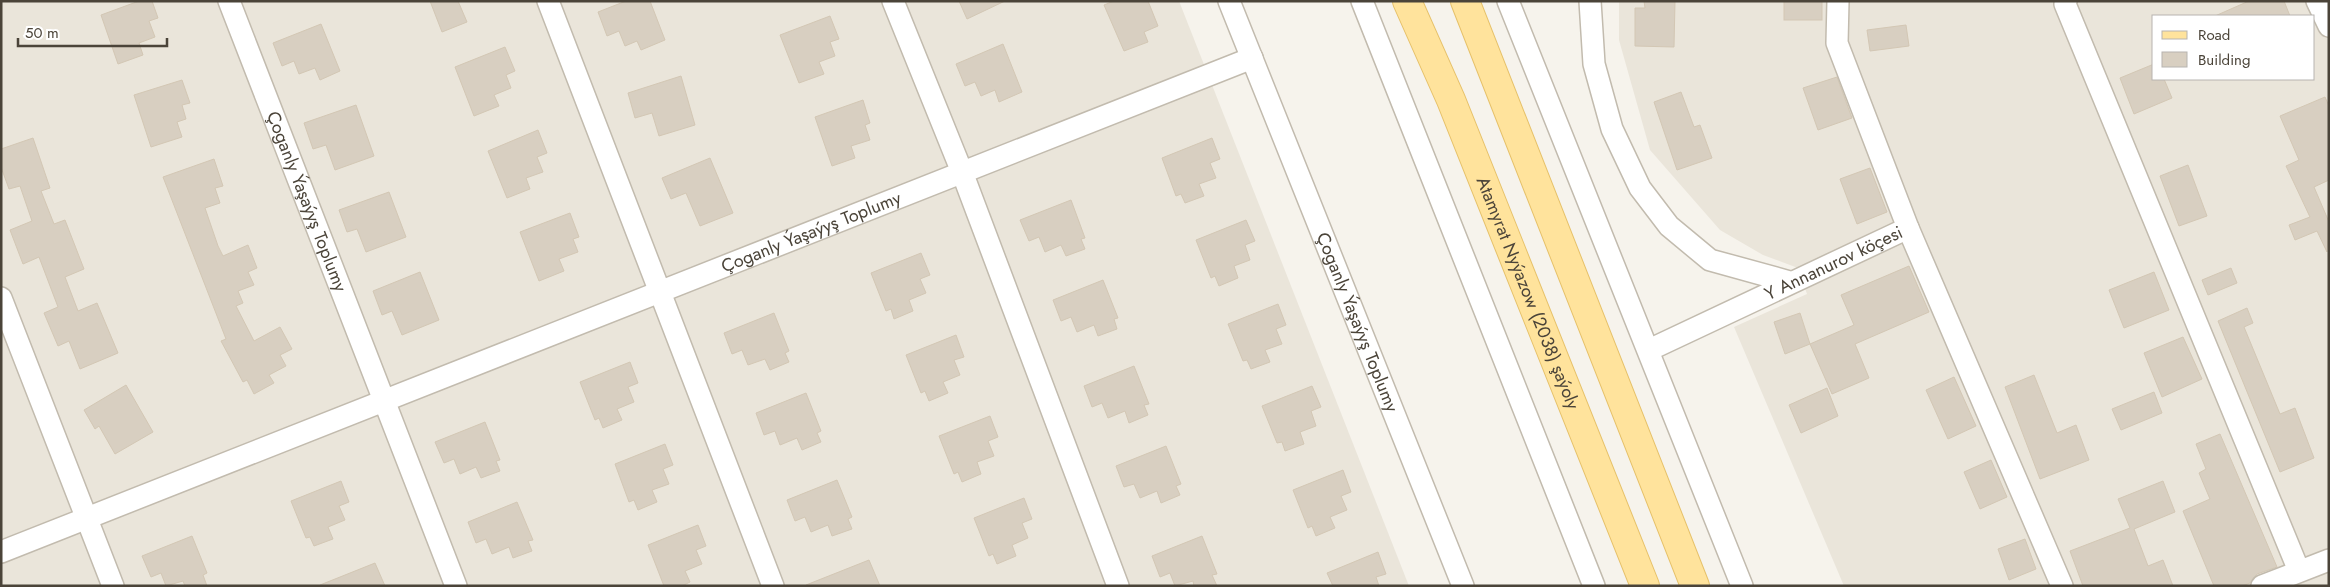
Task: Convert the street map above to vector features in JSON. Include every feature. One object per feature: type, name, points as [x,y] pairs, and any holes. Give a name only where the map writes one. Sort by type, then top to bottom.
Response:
[{"type":"main road","name":"Atamyrat Nyýazow (2038) şaýoly","points":[[1407,1],[1450,100],[1645,586]]},
{"type":"main road","points":[[1465,1],[1695,586]]},
{"type":"street","name":"Çoganly Ýaşaýyş Toplumy","points":[[229,1],[456,586]]},
{"type":"street","points":[[548,1],[773,586]]},
{"type":"street","points":[[893,1],[962,172],[1118,586]]},
{"type":"street","name":"Çoganly Ýaşaýyş Toplumy","points":[[1229,1],[1463,586]]},
{"type":"street","points":[[1362,1],[1386,56],[1594,586]]},
{"type":"street","points":[[1508,1],[1742,586]]},
{"type":"street","points":[[1590,1],[1594,64],[1612,129],[1640,188],[1669,226],[1710,260],[1790,282]]},
{"type":"street","name":"Y Annanurov köçesi","points":[[1649,350],[1908,228],[1837,43],[1838,1]]},
{"type":"street","points":[[2066,1],[2065,4],[2299,571]]},
{"type":"street","points":[[2317,1],[2329,26]]},
{"type":"street","name":"Çoganly Ýaşaýyş Toplumy","points":[[1,552],[1252,58]]},
{"type":"street","points":[[1908,228],[2062,586]]},
{"type":"street","points":[[1,298],[113,586]]},
{"type":"street","points":[[2262,586],[2329,560]]},
{"type":"shaded area","points":[[1,1],[1179,1],[1409,586],[1,586]]},
{"type":"shaded area","points":[[1619,1],[2329,1],[2329,586],[1844,586],[1734,327],[1807,294],[1798,268],[1763,255],[1720,230],[1650,150],[1619,40]]},
{"type":"building","points":[[139,1],[152,1],[158,18],[149,21],[155,37],[139,43],[143,55],[118,64],[101,15]]},
{"type":"building","points":[[430,1],[458,1],[467,22],[442,32]]},
{"type":"building","points":[[626,1],[650,1],[665,40],[641,50],[637,41],[625,46],[619,31],[607,36],[598,12]]},
{"type":"building","points":[[959,1],[1005,1],[967,19]]},
{"type":"building","points":[[1114,1],[1148,1],[1158,26],[1144,32],[1148,42],[1124,51],[1104,5]]},
{"type":"building","points":[[1644,1],[1675,1],[1674,47],[1635,46],[1635,8],[1645,8]]},
{"type":"building","points":[[1784,1],[1822,1],[1822,20],[1784,20]]},
{"type":"building","points":[[2249,1],[2284,1],[2290,15],[2217,15]]},
{"type":"building","points":[[830,16],[839,39],[830,42],[835,56],[819,62],[824,74],[799,83],[780,35]]},
{"type":"building","points":[[321,24],[340,71],[320,80],[315,68],[299,74],[294,61],[282,66],[273,43]]},
{"type":"building","points":[[1906,25],[1909,46],[1870,51],[1867,30]]},
{"type":"building","points":[[1003,44],[1022,92],[999,102],[995,90],[981,96],[975,82],[965,86],[956,64]]},
{"type":"building","points":[[505,47],[515,71],[506,75],[511,88],[494,95],[499,106],[474,116],[455,67]]},
{"type":"building","points":[[2152,65],[2152,80],[2164,80],[2172,98],[2134,114],[2120,78]]},
{"type":"building","points":[[681,76],[695,125],[659,136],[652,113],[635,118],[628,93]]},
{"type":"building","points":[[1837,77],[1852,118],[1818,130],[1803,88]]},
{"type":"building","points":[[182,80],[190,103],[182,105],[186,119],[177,122],[182,137],[151,147],[134,95]]},
{"type":"building","points":[[1681,92],[1694,127],[1700,125],[1712,158],[1677,170],[1654,102]]},
{"type":"building","points":[[2325,97],[2329,106],[2329,180],[2314,187],[2329,222],[2327,252],[2317,231],[2295,240],[2289,225],[2310,217],[2286,166],[2299,160],[2280,116]]},
{"type":"building","points":[[863,100],[870,123],[865,125],[870,140],[851,146],[855,158],[832,166],[815,117]]},
{"type":"building","points":[[356,105],[374,156],[335,170],[326,145],[313,149],[304,123]]},
{"type":"building","points":[[538,130],[547,153],[537,157],[543,172],[526,178],[530,189],[507,198],[488,151]]},
{"type":"building","points":[[33,138],[50,188],[41,191],[54,224],[65,220],[84,269],[65,277],[78,311],[97,303],[118,353],[80,369],[69,341],[58,346],[44,313],[58,307],[39,257],[23,264],[10,230],[32,221],[20,186],[9,189],[1,167],[1,149]]},
{"type":"building","points":[[1212,138],[1220,159],[1210,163],[1216,178],[1199,184],[1204,196],[1185,203],[1181,194],[1176,196],[1162,158]]},
{"type":"building","points":[[710,158],[733,213],[700,226],[686,193],[671,199],[662,178]]},
{"type":"building","points":[[214,159],[223,186],[215,188],[220,203],[205,208],[218,246],[223,256],[248,245],[257,268],[248,272],[254,285],[238,291],[243,303],[236,306],[254,341],[280,327],[292,349],[280,355],[286,366],[269,375],[274,383],[254,394],[247,380],[243,382],[221,341],[226,339],[163,177]]},
{"type":"building","points":[[2188,165],[2207,216],[2179,226],[2160,176]]},
{"type":"building","points":[[1870,168],[1887,212],[1857,224],[1840,179]]},
{"type":"building","points":[[389,192],[406,237],[366,252],[357,229],[347,232],[339,210]]},
{"type":"building","points":[[1071,200],[1085,238],[1081,239],[1085,249],[1066,256],[1061,245],[1045,252],[1039,237],[1029,241],[1020,220]]},
{"type":"building","points":[[570,213],[579,237],[573,239],[578,252],[559,259],[564,271],[539,281],[520,232]]},
{"type":"building","points":[[1246,220],[1255,241],[1245,245],[1250,260],[1234,266],[1238,278],[1219,286],[1215,276],[1211,278],[1196,240]]},
{"type":"building","points":[[921,253],[930,275],[920,279],[926,293],[909,300],[913,311],[894,319],[891,309],[886,311],[871,273]]},
{"type":"building","points":[[1909,266],[1929,312],[1855,344],[1869,378],[1832,394],[1810,344],[1854,325],[1841,295]]},
{"type":"building","points":[[2231,268],[2237,283],[2208,295],[2202,280]]},
{"type":"building","points":[[420,272],[439,320],[402,335],[392,311],[382,315],[373,291]]},
{"type":"building","points":[[2154,272],[2169,310],[2124,328],[2109,290]]},
{"type":"building","points":[[1103,280],[1118,318],[1114,319],[1117,329],[1098,336],[1094,325],[1077,332],[1071,317],[1061,321],[1053,300]]},
{"type":"building","points":[[1278,304],[1286,325],[1276,329],[1282,344],[1265,350],[1270,362],[1251,369],[1247,360],[1243,361],[1228,324]]},
{"type":"building","points":[[2247,308],[2253,323],[2244,327],[2280,414],[2295,408],[2314,458],[2280,472],[2218,321]]},
{"type":"building","points":[[774,313],[789,351],[785,353],[789,362],[770,370],[765,359],[748,365],[742,350],[732,354],[724,333]]},
{"type":"building","points":[[1800,313],[1810,344],[1785,354],[1774,322]]},
{"type":"building","points":[[956,335],[964,357],[954,360],[960,375],[943,382],[948,393],[929,401],[925,391],[921,393],[906,355]]},
{"type":"building","points":[[2183,337],[2202,379],[2162,397],[2144,353]]},
{"type":"building","points":[[630,362],[638,383],[628,387],[634,402],[617,409],[622,420],[603,428],[599,418],[595,420],[580,382]]},
{"type":"building","points":[[1134,366],[1149,404],[1144,405],[1148,415],[1129,423],[1125,411],[1108,418],[1102,403],[1092,407],[1084,386]]},
{"type":"building","points":[[2034,375],[2057,433],[2076,425],[2089,460],[2040,479],[2005,387]]},
{"type":"building","points":[[1954,377],[1976,426],[1948,439],[1926,390]]},
{"type":"building","points":[[126,385],[153,432],[115,454],[99,426],[95,429],[84,410]]},
{"type":"building","points":[[1312,386],[1321,407],[1311,411],[1316,426],[1300,432],[1304,444],[1285,451],[1282,442],[1277,443],[1262,406]]},
{"type":"building","points":[[1827,388],[1838,416],[1801,433],[1789,405]]},
{"type":"building","points":[[2154,392],[2162,413],[2121,430],[2112,409]]},
{"type":"building","points":[[806,393],[821,431],[817,433],[821,442],[802,450],[797,438],[780,445],[775,431],[764,435],[756,413]]},
{"type":"building","points":[[990,416],[998,437],[988,441],[994,456],[977,462],[981,474],[962,482],[958,472],[954,474],[939,436]]},
{"type":"building","points":[[485,422],[500,460],[496,461],[500,471],[481,478],[476,467],[460,474],[454,459],[444,463],[435,442]]},
{"type":"building","points":[[2220,434],[2277,567],[2257,574],[2250,583],[2242,586],[2214,586],[2183,511],[2210,499],[2199,473],[2206,469],[2196,444]]},
{"type":"building","points":[[665,444],[673,465],[663,469],[669,484],[652,490],[657,502],[638,510],[634,500],[629,502],[615,464]]},
{"type":"building","points":[[1166,446],[1181,484],[1176,486],[1180,495],[1161,503],[1157,491],[1140,498],[1134,484],[1124,487],[1116,466]]},
{"type":"building","points":[[1991,460],[2007,497],[1980,509],[1964,472]]},
{"type":"building","points":[[1343,470],[1351,492],[1341,496],[1347,510],[1330,517],[1335,528],[1316,536],[1312,526],[1308,528],[1293,490]]},
{"type":"building","points":[[837,480],[852,517],[848,519],[852,529],[832,536],[828,525],[811,532],[805,517],[795,521],[787,500]]},
{"type":"building","points":[[341,481],[349,502],[339,506],[345,520],[328,527],[333,539],[314,546],[310,537],[306,538],[291,501]]},
{"type":"building","points":[[2163,481],[2175,512],[2134,529],[2148,566],[2163,560],[2173,586],[2083,586],[2070,551],[2130,528],[2118,499]]},
{"type":"building","points":[[1024,498],[1032,519],[1022,523],[1028,538],[1012,545],[1016,556],[997,564],[993,554],[989,556],[974,518]]},
{"type":"building","points":[[517,502],[533,540],[528,541],[532,551],[513,558],[509,547],[492,554],[486,539],[476,543],[468,522]]},
{"type":"building","points":[[698,525],[706,546],[696,550],[702,564],[685,571],[690,582],[682,586],[664,586],[648,545]]},
{"type":"building","points":[[192,536],[207,573],[203,575],[207,586],[185,586],[183,581],[166,586],[161,573],[151,577],[142,556]]},
{"type":"building","points":[[1202,536],[1217,574],[1212,575],[1217,586],[1194,586],[1193,581],[1175,586],[1170,573],[1160,577],[1152,556]]},
{"type":"building","points":[[2025,539],[2036,569],[2009,580],[1998,549]]},
{"type":"building","points":[[1378,552],[1386,574],[1376,577],[1379,586],[1333,586],[1327,573]]},
{"type":"building","points":[[869,560],[880,586],[806,586],[806,585]]},
{"type":"building","points":[[375,563],[385,586],[320,586],[320,585]]}]
